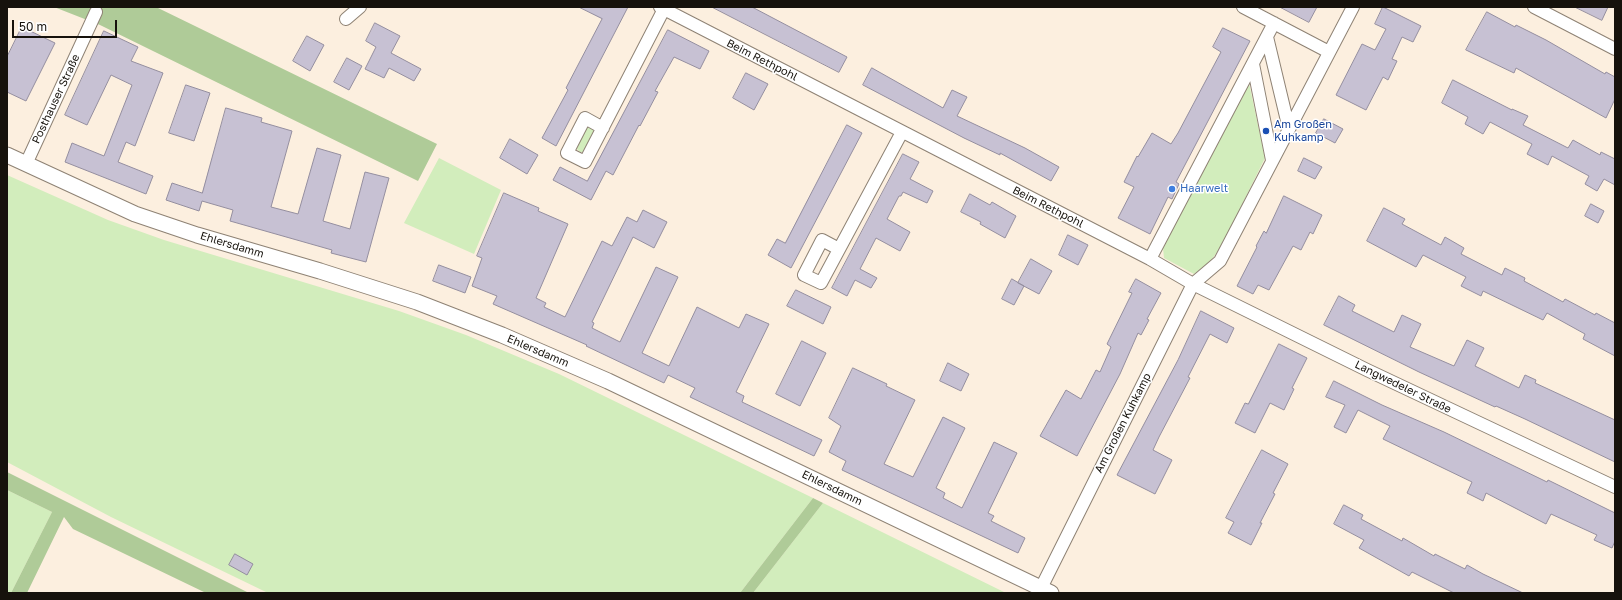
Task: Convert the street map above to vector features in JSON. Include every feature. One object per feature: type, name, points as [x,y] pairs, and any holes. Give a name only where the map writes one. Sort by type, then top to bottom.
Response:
[{"type":"street","points":[[346,19],[360,7]]},
{"type":"street","points":[[1243,7],[1329,52]]},
{"type":"street","name":"Am Großen Kuhkamp","points":[[1046,590],[1193,284],[1220,261],[1353,7]]},
{"type":"street","points":[[1534,7],[1615,49]]},
{"type":"street","name":"Beim Rethpohl","points":[[603,128],[662,8],[1150,259],[1193,284]]},
{"type":"street","name":"Posthauser Straße","points":[[26,164],[96,12]]},
{"type":"street","points":[[1150,259],[1274,23]]},
{"type":"street","points":[[1267,37],[1289,129]]},
{"type":"street","points":[[1253,64],[1272,160]]},
{"type":"street","points":[[839,249],[902,132]]},
{"type":"street","name":"Ehlersdamm","points":[[7,155],[135,214],[417,302],[502,335],[608,381],[1046,590]]},
{"type":"street","name":"Langwedeler Straße","points":[[1193,284],[1367,370],[1615,487]]},
{"type":"green space","points":[[54,7],[156,7],[437,144],[418,181],[100,25]]},
{"type":"green space","points":[[1249,83],[1265,158],[1222,245],[1210,262],[1194,274],[1164,258],[1163,248]]},
{"type":"green space","points":[[590,127],[595,132],[585,152],[580,152],[576,148],[586,128]]},
{"type":"green space","points":[[439,158],[501,190],[474,254],[404,223]]},
{"type":"green space","points":[[7,175],[108,220],[164,240],[399,311],[466,335],[559,374],[813,498],[740,593],[268,593],[111,517],[7,462]]},
{"type":"green space","points":[[7,472],[249,593],[206,593],[73,529],[64,517],[27,593],[11,593],[52,512],[7,490]]},
{"type":"green space","points":[[7,490],[52,512],[11,593],[7,593]]},
{"type":"green space","points":[[813,498],[823,503],[753,593],[740,593]]},
{"type":"green space","points":[[823,503],[1006,593],[753,593]]},
{"type":"building","points":[[579,7],[628,7],[556,146],[542,138],[568,90],[566,88],[602,19]]},
{"type":"building","points":[[712,7],[752,7],[847,57],[839,72]]},
{"type":"building","points":[[1280,7],[1317,7],[1309,22]]},
{"type":"building","points":[[1383,7],[1421,26],[1413,42],[1402,37],[1392,59],[1397,61],[1388,80],[1383,77],[1366,110],[1336,95],[1362,44],[1375,50],[1386,29],[1375,24]]},
{"type":"building","points":[[1575,7],[1608,7],[1602,20]]},
{"type":"building","points":[[1487,12],[1515,27],[1516,25],[1546,40],[1605,74],[1606,72],[1615,77],[1615,99],[1606,118],[1516,68],[1514,73],[1466,50]]},
{"type":"building","points":[[375,23],[400,36],[391,53],[421,69],[414,81],[389,68],[384,78],[365,69],[376,47],[366,41]]},
{"type":"building","points":[[22,27],[55,43],[26,101],[7,92],[7,57]]},
{"type":"building","points":[[1223,28],[1250,41],[1176,182],[1179,184],[1172,199],[1168,197],[1150,234],[1118,218],[1134,187],[1124,182],[1137,156],[1138,157],[1152,133],[1171,144],[1221,52],[1213,47]]},
{"type":"building","points":[[668,30],[709,51],[700,69],[674,57],[655,91],[658,92],[613,175],[606,171],[591,200],[553,180],[560,167],[587,181]]},
{"type":"building","points":[[104,31],[138,47],[131,61],[163,73],[135,146],[126,142],[118,162],[153,176],[146,194],[65,162],[72,143],[104,156],[132,85],[111,75],[87,125],[65,115]]},
{"type":"building","points":[[307,36],[324,45],[310,71],[293,61]]},
{"type":"building","points":[[347,58],[362,66],[349,90],[334,82]]},
{"type":"building","points":[[872,68],[943,108],[952,90],[967,97],[957,116],[1025,148],[1059,167],[1051,181],[1000,153],[1000,155],[964,138],[863,85]]},
{"type":"building","points":[[746,73],[768,84],[754,110],[733,98]]},
{"type":"building","points":[[1453,80],[1512,110],[1528,116],[1523,125],[1568,148],[1573,140],[1600,155],[1601,152],[1615,159],[1615,185],[1604,179],[1597,191],[1585,184],[1589,176],[1552,156],[1548,165],[1527,154],[1532,144],[1490,122],[1483,134],[1465,124],[1468,117],[1442,103]]},
{"type":"building","points":[[186,85],[210,93],[194,141],[169,133]]},
{"type":"building","points":[[226,108],[262,118],[261,122],[292,131],[271,207],[298,214],[317,148],[341,155],[323,221],[350,229],[365,172],[389,178],[366,262],[331,253],[332,250],[230,221],[233,210],[202,201],[199,211],[166,200],[172,183],[202,193]]},
{"type":"building","points":[[1324,119],[1343,129],[1335,143],[1316,133]]},
{"type":"building","points":[[847,125],[862,133],[791,268],[768,255],[777,239],[785,243]]},
{"type":"building","points":[[510,139],[538,155],[527,174],[500,158]]},
{"type":"building","points":[[903,154],[919,162],[910,179],[933,191],[927,203],[903,192],[901,196],[899,196],[887,219],[910,232],[900,251],[876,238],[860,269],[877,278],[871,288],[855,280],[847,296],[832,288]]},
{"type":"building","points":[[1304,158],[1322,167],[1315,179],[1298,171]]},
{"type":"building","points":[[504,193],[539,208],[538,211],[568,224],[536,298],[546,303],[544,307],[565,317],[602,241],[612,246],[627,217],[637,222],[643,210],[667,222],[654,248],[633,237],[592,322],[594,323],[592,328],[620,342],[656,267],[678,277],[642,353],[669,366],[697,307],[739,328],[746,314],[769,324],[736,392],[744,396],[742,402],[822,440],[814,456],[690,397],[695,388],[668,375],[664,383],[586,346],[587,345],[493,304],[497,296],[472,286],[482,258],[477,256]]},
{"type":"building","points":[[970,194],[990,205],[992,202],[1016,216],[1005,238],[980,224],[981,222],[961,212]]},
{"type":"building","points":[[1284,196],[1322,215],[1313,234],[1310,232],[1301,250],[1293,246],[1269,290],[1258,285],[1253,294],[1237,286],[1257,247],[1256,246],[1264,231],[1266,233]]},
{"type":"building","points":[[1591,204],[1604,211],[1598,223],[1585,216]]},
{"type":"building","points":[[1384,208],[1405,219],[1402,224],[1441,245],[1445,237],[1464,248],[1461,254],[1502,275],[1505,268],[1525,278],[1524,281],[1563,302],[1565,299],[1595,315],[1596,313],[1615,323],[1615,356],[1583,339],[1585,334],[1547,313],[1543,320],[1483,291],[1481,296],[1461,286],[1466,277],[1423,255],[1416,267],[1367,241]]},
{"type":"building","points":[[1068,235],[1088,245],[1078,265],[1059,255]]},
{"type":"building","points":[[1031,259],[1052,271],[1039,294],[1018,283]]},
{"type":"building","points":[[439,265],[471,277],[465,293],[433,281]]},
{"type":"building","points":[[1012,279],[1024,286],[1014,305],[1002,299]]},
{"type":"building","points":[[1136,279],[1161,293],[1147,319],[1149,320],[1141,335],[1138,333],[1120,374],[1077,456],[1040,436],[1066,390],[1081,399],[1096,370],[1100,372],[1111,347],[1107,344],[1132,293],[1129,292]]},
{"type":"building","points":[[796,290],[831,307],[823,324],[787,306]]},
{"type":"building","points":[[1339,296],[1355,305],[1352,311],[1394,332],[1402,315],[1421,324],[1410,347],[1454,366],[1467,340],[1484,348],[1475,366],[1519,388],[1525,375],[1536,380],[1535,383],[1615,420],[1615,462],[1525,419],[1419,372],[1324,325]]},
{"type":"building","points":[[1201,311],[1234,328],[1227,343],[1210,334],[1188,377],[1190,378],[1159,437],[1153,450],[1172,460],[1155,494],[1117,475],[1178,360]]},
{"type":"building","points":[[802,341],[826,353],[800,406],[776,394]]},
{"type":"building","points":[[1279,344],[1307,358],[1292,388],[1294,389],[1284,410],[1270,403],[1255,433],[1235,423],[1245,403],[1248,404]]},
{"type":"building","points":[[948,363],[969,374],[961,391],[940,381]]},
{"type":"building","points":[[853,368],[887,384],[886,386],[915,400],[884,464],[913,477],[943,417],[965,428],[936,488],[945,493],[943,498],[962,508],[994,442],[1017,453],[988,513],[994,516],[991,521],[1025,538],[1018,553],[842,470],[846,461],[829,452],[841,426],[829,418]]},
{"type":"building","points":[[1334,381],[1547,482],[1548,480],[1615,513],[1615,541],[1612,548],[1594,540],[1597,535],[1551,514],[1546,524],[1486,493],[1483,501],[1467,493],[1472,482],[1383,439],[1390,426],[1358,410],[1346,433],[1334,427],[1345,405],[1326,397]]},
{"type":"building","points":[[1262,450],[1288,464],[1273,493],[1275,494],[1260,523],[1262,523],[1251,545],[1228,533],[1234,522],[1226,518]]},
{"type":"building","points":[[1344,505],[1363,515],[1361,519],[1402,541],[1403,538],[1434,556],[1435,554],[1465,569],[1467,565],[1523,593],[1454,593],[1412,572],[1409,576],[1359,548],[1364,540],[1334,524]]},
{"type":"building","points":[[235,554],[253,564],[247,575],[229,565]]},
{"type":"place","name":"Am Großen Kuhkamp","points":[[1266,131]]},
{"type":"place","name":"Haarwelt","points":[[1172,189]]}]
